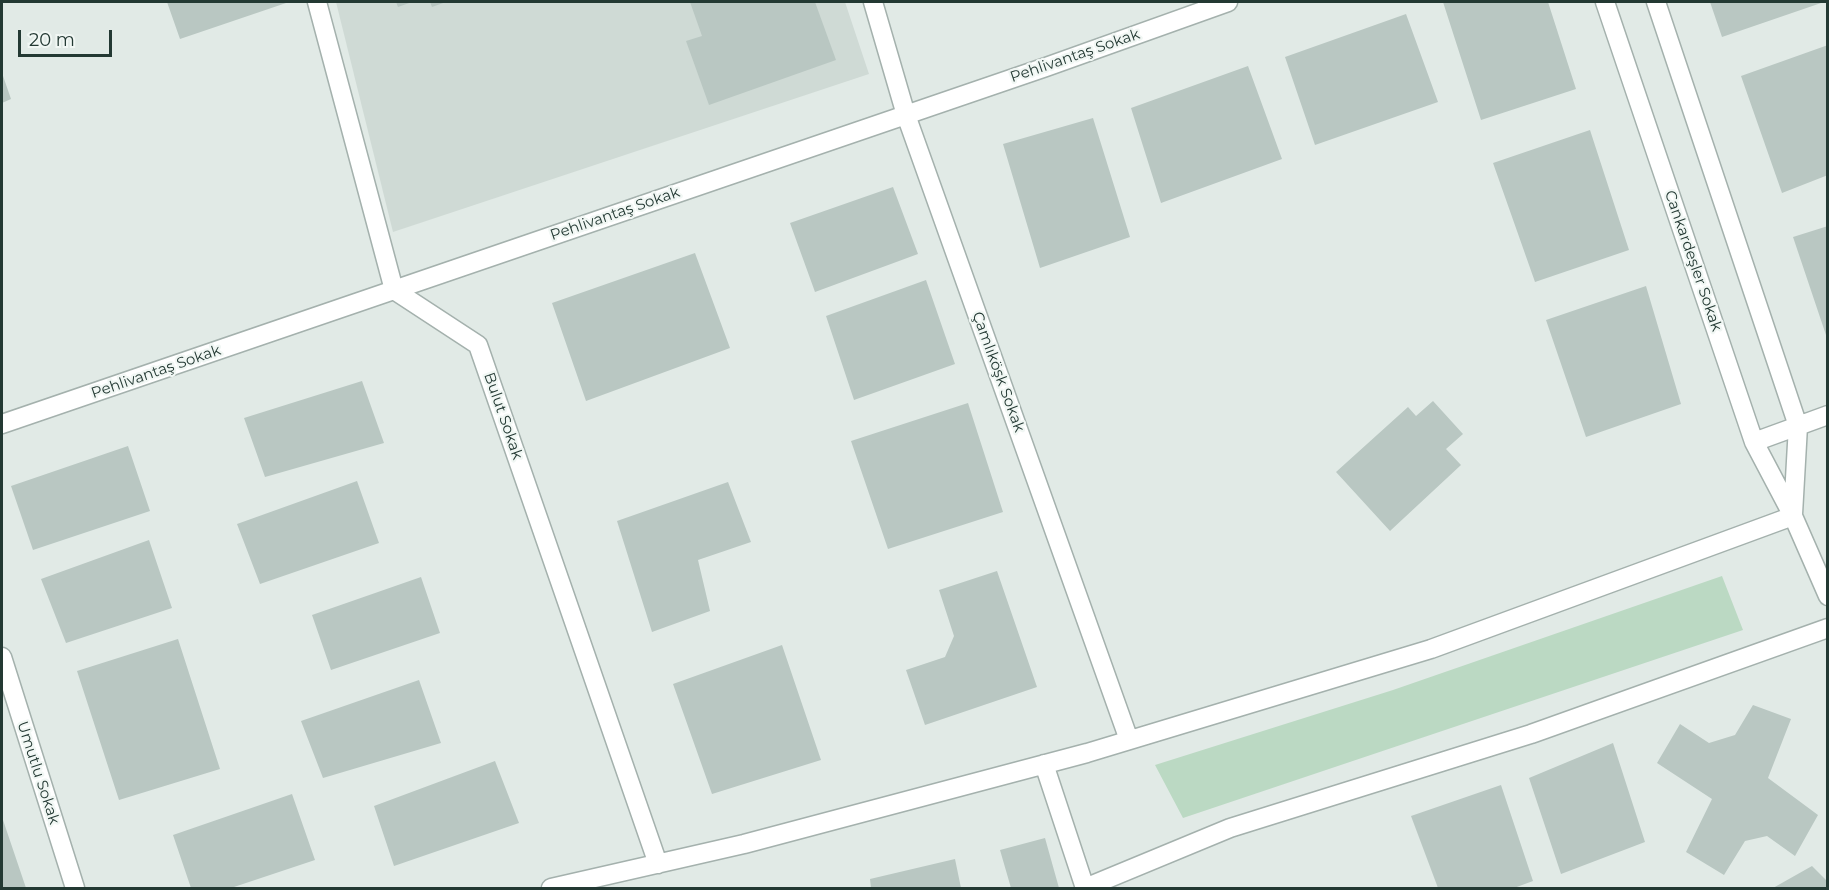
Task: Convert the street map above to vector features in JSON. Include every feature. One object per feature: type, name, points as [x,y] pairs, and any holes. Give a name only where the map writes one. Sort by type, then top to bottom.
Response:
[{"type":"street","points":[[317,2],[394,290]]},
{"type":"street","name":"Çamlıköşk Sokak","points":[[873,2],[906,115],[1129,740]]},
{"type":"street","name":"Pehlivantaş Sokak","points":[[2,424],[906,115],[1228,2]]},
{"type":"street","name":"Cankardeşler Sokak","points":[[1605,2],[1754,442],[1793,516],[1827,596]]},
{"type":"street","name":"Cankardeşler Sokak","points":[[1656,2],[1798,426],[1793,516]]},
{"type":"street","name":"Bulut Sokak","points":[[394,290],[478,345],[658,864]]},
{"type":"street","points":[[1754,442],[1827,415]]},
{"type":"street","points":[[551,888],[744,844],[1129,740],[1431,649],[1793,516]]},
{"type":"street","points":[[1044,764],[1085,888],[1230,828],[1531,734],[1827,628]]},
{"type":"street","name":"Umutlu Sokak","points":[[2,657],[75,888]]},
{"type":"shaded area","points":[[336,2],[845,2],[869,74],[393,232]]},
{"type":"green space","points":[[1722,576],[1743,630],[1183,818],[1155,765],[1393,690]]},
{"type":"building","points":[[167,2],[289,2],[180,39]]},
{"type":"building","points":[[396,2],[412,2],[398,7]]},
{"type":"building","points":[[430,2],[446,2],[432,7]]},
{"type":"building","points":[[690,2],[815,2],[836,60],[709,105],[686,41],[702,36]]},
{"type":"building","points":[[1443,2],[1548,2],[1576,89],[1481,120]]},
{"type":"building","points":[[1710,2],[1824,2],[1722,37]]},
{"type":"building","points":[[1406,14],[1438,102],[1315,145],[1285,57]]},
{"type":"building","points":[[1828,45],[1828,175],[1782,193],[1741,76]]},
{"type":"building","points":[[1248,66],[1282,159],[1161,203],[1131,108]]},
{"type":"building","points":[[2,73],[11,99],[2,103]]},
{"type":"building","points":[[1093,118],[1130,237],[1040,268],[1003,144]]},
{"type":"building","points":[[1590,130],[1629,250],[1535,282],[1493,163]]},
{"type":"building","points":[[893,187],[918,254],[815,292],[790,223]]},
{"type":"building","points":[[1828,226],[1828,338],[1827,338],[1793,237]]},
{"type":"building","points":[[695,253],[730,348],[586,401],[552,303]]},
{"type":"building","points":[[926,280],[955,364],[854,400],[826,316]]},
{"type":"building","points":[[1646,286],[1681,404],[1586,437],[1546,320]]},
{"type":"building","points":[[362,381],[384,443],[265,477],[244,418]]},
{"type":"building","points":[[1433,401],[1463,434],[1446,449],[1461,465],[1390,531],[1336,472],[1408,407],[1416,416]]},
{"type":"building","points":[[968,403],[1003,512],[888,549],[851,441]]},
{"type":"building","points":[[128,446],[150,511],[33,550],[11,486]]},
{"type":"building","points":[[357,481],[379,543],[260,584],[237,524]]},
{"type":"building","points":[[728,482],[751,542],[698,560],[710,611],[652,632],[617,521]]},
{"type":"building","points":[[149,540],[172,608],[66,643],[41,579]]},
{"type":"building","points":[[997,571],[1037,687],[925,725],[906,670],[945,657],[954,636],[939,590]]},
{"type":"building","points":[[421,577],[440,633],[331,670],[312,615]]},
{"type":"building","points":[[178,639],[220,769],[119,800],[77,671]]},
{"type":"building","points":[[782,645],[821,760],[712,794],[673,684]]},
{"type":"building","points":[[419,680],[441,743],[323,778],[301,721]]},
{"type":"building","points":[[1753,705],[1791,719],[1768,778],[1818,815],[1795,856],[1767,836],[1745,841],[1724,875],[1686,852],[1712,799],[1657,763],[1680,724],[1709,743],[1735,735]]},
{"type":"building","points":[[1613,743],[1645,842],[1561,874],[1529,778]]},
{"type":"building","points":[[495,761],[519,823],[394,866],[374,806]]},
{"type":"building","points":[[1501,785],[1533,881],[1514,888],[1438,888],[1411,816]]},
{"type":"building","points":[[292,794],[315,860],[231,888],[191,888],[173,835]]},
{"type":"building","points":[[2,817],[26,888],[2,888]]},
{"type":"building","points":[[1045,838],[1059,888],[1011,888],[1000,850]]},
{"type":"building","points":[[955,859],[961,888],[871,888],[870,879]]},
{"type":"building","points":[[1812,866],[1828,882],[1828,888],[1773,888]]}]
